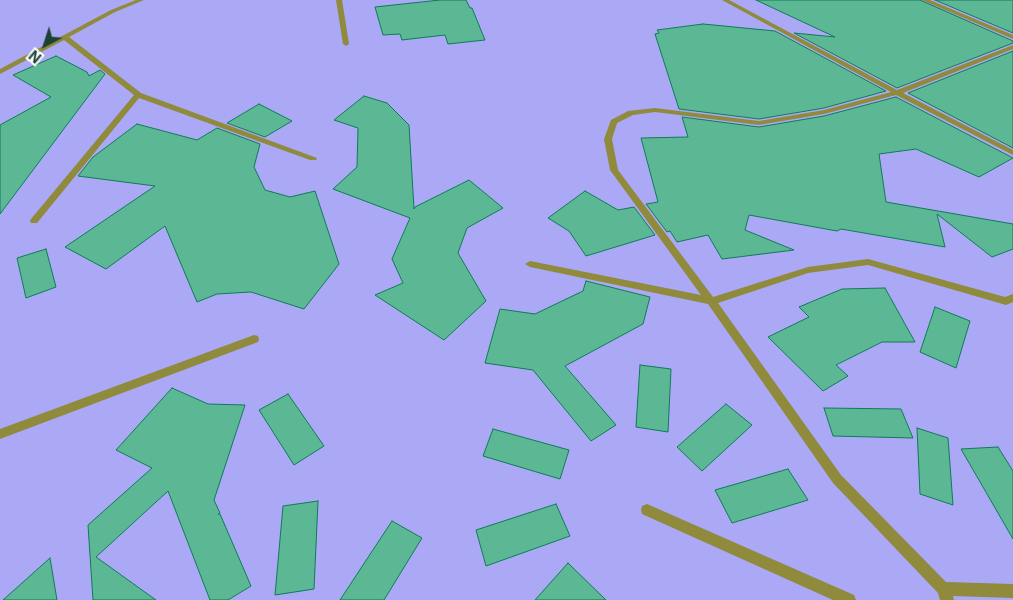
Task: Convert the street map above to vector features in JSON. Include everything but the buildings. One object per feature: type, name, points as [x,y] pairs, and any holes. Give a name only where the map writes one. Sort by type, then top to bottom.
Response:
[{"type":"lane","points":[[0,72],[113,11],[141,0]]},
{"type":"lane","points":[[339,0],[346,44]]},
{"type":"lane","points":[[725,0],[1013,153]]},
{"type":"lane","points":[[925,0],[1013,37]]},
{"type":"lane","points":[[65,37],[138,95],[313,158]]},
{"type":"lane","points":[[1013,47],[898,93],[824,112],[759,123],[655,110],[631,113],[614,122],[608,139],[614,170],[711,301],[838,480],[945,594],[1013,591]]},
{"type":"lane","points":[[34,221],[138,95]]},
{"type":"lane","points":[[530,264],[711,301],[808,270],[868,262],[1006,301],[1013,298]]},
{"type":"lane","points":[[0,434],[254,339]]},
{"type":"lane","points":[[647,510],[850,600]]},
{"type":"shaded area","points":[[0,0],[1013,0],[1013,600],[0,600]]}]
